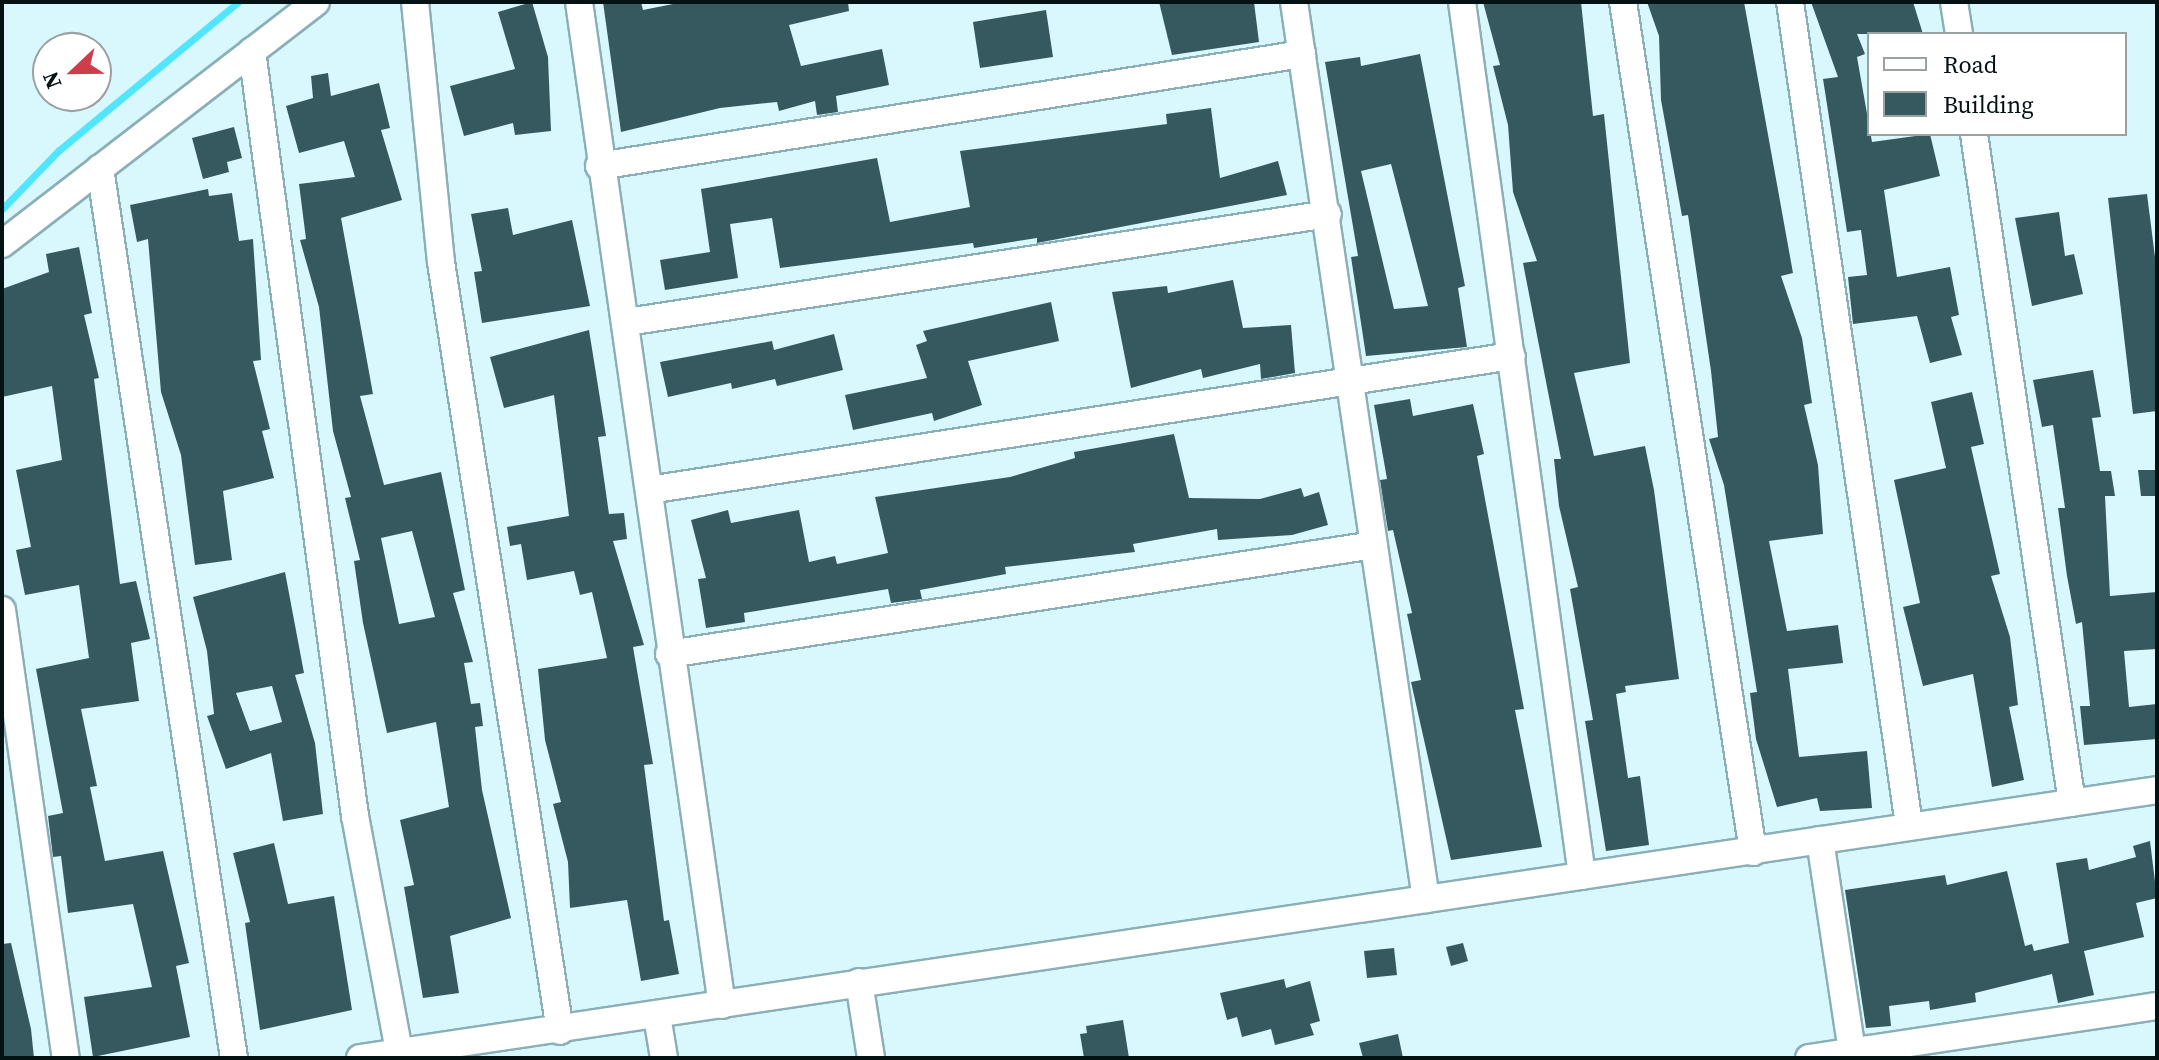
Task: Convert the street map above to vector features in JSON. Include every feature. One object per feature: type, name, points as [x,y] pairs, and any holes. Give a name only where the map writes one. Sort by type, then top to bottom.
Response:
[{"type":"street","points":[[2,244],[316,2]]},
{"type":"street","points":[[415,2],[441,262],[560,1031]]},
{"type":"street","points":[[579,2],[599,166],[627,322],[669,654],[722,1005]]},
{"type":"street","points":[[1294,2],[1328,214],[1426,899]]},
{"type":"street","points":[[1462,2],[1582,876]]},
{"type":"street","points":[[1623,2],[1753,852]]},
{"type":"street","points":[[1790,2],[1909,825]]},
{"type":"street","points":[[1954,2],[1959,32]]},
{"type":"street","points":[[252,51],[355,816],[399,1052]]},
{"type":"street","points":[[599,166],[1302,54]]},
{"type":"street","points":[[1974,136],[2072,803]]},
{"type":"street","points":[[100,168],[234,1058]]},
{"type":"street","points":[[627,322],[1328,214]]},
{"type":"street","points":[[649,490],[1351,377],[1512,356]]},
{"type":"street","points":[[669,654],[1374,545]]},
{"type":"street","points":[[2,610],[66,1058]]},
{"type":"street","points":[[360,1058],[399,1052],[467,1051],[560,1031],[859,982],[2157,790]]},
{"type":"street","points":[[1820,840],[1852,1054]]},
{"type":"street","points":[[859,982],[871,1058]]},
{"type":"street","points":[[1809,1058],[2157,1006]]},
{"type":"street","points":[[657,1016],[664,1058]]},
{"type":"building","points":[[532,2],[548,57],[551,131],[515,135],[513,123],[464,136],[450,86],[515,69],[498,12]]},
{"type":"building","points":[[603,2],[641,2],[643,10],[683,2],[848,2],[849,11],[789,25],[801,66],[882,49],[889,85],[836,96],[838,112],[817,115],[815,101],[779,111],[777,102],[720,108],[621,132]]},
{"type":"building","points":[[1159,2],[1254,2],[1259,42],[1172,55]]},
{"type":"building","points":[[1483,2],[1581,2],[1593,116],[1604,114],[1630,363],[1574,373],[1594,456],[1645,446],[1654,490],[1679,679],[1625,686],[1626,692],[1616,694],[1628,778],[1640,776],[1649,845],[1606,851],[1585,721],[1593,720],[1570,589],[1578,587],[1559,506],[1554,459],[1561,459],[1523,263],[1537,261],[1513,192],[1508,125],[1493,66],[1500,65]]},
{"type":"building","points":[[1647,2],[1744,2],[1793,273],[1781,276],[1802,338],[1812,403],[1804,405],[1818,465],[1823,534],[1769,541],[1787,631],[1838,625],[1843,663],[1788,669],[1799,757],[1867,751],[1872,808],[1820,811],[1817,798],[1777,807],[1756,739],[1750,693],[1757,692],[1724,485],[1709,439],[1718,437],[1688,215],[1682,216],[1661,100],[1659,36]]},
{"type":"building","points":[[1811,2],[1913,2],[1922,32],[1857,34],[1865,54],[1857,57],[1867,114],[1867,136],[1871,136],[1872,142],[1930,136],[1940,176],[1884,190],[1897,277],[1950,267],[1959,315],[1951,317],[1962,355],[1930,363],[1917,316],[1853,324],[1848,277],[1867,275],[1861,230],[1847,232],[1823,79],[1838,77]]},
{"type":"building","points":[[1046,10],[1053,57],[980,68],[973,22]]},
{"type":"building","points":[[1420,54],[1465,286],[1458,288],[1467,347],[1366,356],[1351,257],[1358,256],[1325,62],[1360,57],[1361,66]],"holes":[[[1391,164],[1428,306],[1394,309],[1361,171]]]},
{"type":"building","points":[[328,73],[331,96],[379,83],[390,128],[381,130],[402,200],[341,218],[373,394],[360,396],[384,485],[441,472],[465,590],[453,593],[473,662],[464,663],[471,704],[480,703],[483,726],[475,727],[482,790],[511,918],[450,936],[459,993],[423,998],[404,887],[414,885],[400,820],[449,807],[436,722],[387,733],[363,623],[354,561],[360,560],[345,498],[351,497],[333,431],[319,307],[300,240],[306,239],[299,184],[355,177],[344,141],[299,153],[286,106],[313,98],[311,76]],"holes":[[[412,531],[435,617],[399,624],[381,538]]]},
{"type":"building","points":[[1211,108],[1220,178],[1278,161],[1287,195],[1037,243],[1037,238],[974,248],[973,243],[780,268],[772,218],[730,224],[738,278],[665,290],[660,260],[710,252],[701,189],[877,158],[890,222],[970,207],[960,151],[1167,124],[1166,114]]},
{"type":"building","points":[[234,127],[242,158],[227,162],[229,172],[203,179],[192,138]]},
{"type":"building","points":[[208,189],[209,196],[232,193],[239,241],[253,239],[261,360],[253,361],[270,429],[262,431],[274,478],[223,491],[232,560],[195,565],[181,455],[161,392],[148,239],[137,242],[130,205]]},
{"type":"building","points":[[2147,194],[2157,273],[2157,411],[2133,414],[2108,198]]},
{"type":"building","points":[[508,208],[513,235],[572,220],[590,306],[482,323],[474,272],[482,271],[471,214]]},
{"type":"building","points":[[2059,212],[2065,256],[2074,254],[2083,294],[2032,306],[2015,218]]},
{"type":"building","points":[[79,247],[92,313],[84,315],[99,378],[94,379],[120,584],[136,581],[150,639],[131,643],[139,701],[81,709],[97,786],[90,787],[105,861],[163,851],[189,963],[176,966],[190,1037],[93,1057],[84,997],[152,987],[133,904],[68,913],[61,856],[53,857],[48,816],[63,813],[36,669],[89,658],[79,585],[25,595],[16,550],[31,547],[16,470],[62,460],[52,386],[2,397],[2,289],[49,272],[46,254]]},
{"type":"building","points":[[1233,280],[1243,328],[1291,325],[1295,373],[1261,379],[1260,364],[1203,378],[1201,369],[1131,388],[1112,292],[1167,286],[1168,293]]},
{"type":"building","points":[[1051,302],[1059,341],[968,361],[982,405],[934,421],[932,413],[853,430],[845,395],[927,378],[916,345],[927,341],[923,331]]},
{"type":"building","points":[[589,330],[606,436],[598,437],[609,514],[624,513],[627,539],[613,541],[644,645],[633,647],[653,764],[644,765],[664,921],[669,920],[679,974],[641,981],[627,900],[570,908],[568,862],[553,804],[561,802],[545,740],[538,669],[607,658],[592,592],[580,595],[574,571],[527,580],[521,544],[510,546],[507,527],[569,516],[554,395],[504,408],[490,357]]},
{"type":"building","points":[[834,334],[843,370],[777,386],[775,379],[732,389],[731,383],[668,397],[660,362],[772,341],[774,350]]},
{"type":"building","points":[[2093,370],[2101,417],[2092,418],[2100,471],[2111,471],[2115,496],[2105,496],[2110,596],[2157,592],[2157,649],[2124,651],[2129,707],[2157,704],[2157,739],[2084,745],[2080,706],[2090,706],[2082,622],[2076,624],[2067,576],[2058,508],[2065,508],[2053,425],[2042,427],[2033,380]]},
{"type":"building","points":[[1972,392],[1984,444],[1971,447],[2000,574],[1991,576],[2010,637],[2018,705],[2009,707],[2024,780],[1992,787],[1973,674],[1923,686],[1903,607],[1920,603],[1894,480],[1946,468],[1931,402]]},
{"type":"building","points":[[1410,399],[1413,416],[1473,404],[1484,454],[1477,456],[1524,709],[1515,710],[1542,847],[1451,860],[1411,682],[1421,680],[1407,614],[1412,613],[1393,530],[1388,531],[1380,480],[1387,479],[1374,405]]},
{"type":"building","points":[[1174,434],[1189,498],[1260,499],[1301,488],[1304,497],[1319,492],[1328,525],[1292,535],[1218,540],[1217,529],[1133,544],[1135,552],[1005,567],[1006,574],[920,590],[922,599],[891,603],[888,589],[744,613],[745,622],[706,628],[698,579],[706,578],[691,520],[728,510],[731,523],[799,510],[809,562],[835,556],[837,564],[888,553],[875,497],[1010,477],[1075,458],[1074,452]]},
{"type":"building","points":[[2138,470],[2157,470],[2157,496],[2141,496]]},
{"type":"building","points":[[285,572],[304,673],[295,675],[315,743],[323,814],[283,821],[271,753],[226,769],[207,716],[214,714],[207,651],[193,597]],"holes":[[[272,686],[282,722],[250,731],[236,693]]]},
{"type":"building","points":[[2150,841],[2157,898],[2136,903],[2144,937],[2084,951],[2094,995],[2058,1003],[2052,974],[1975,993],[1976,1002],[1930,1010],[1929,1001],[1889,1006],[1891,1026],[1866,1028],[1845,890],[1945,875],[1947,885],[2007,871],[2025,946],[2032,944],[2034,951],[2069,943],[2056,863],[2087,858],[2089,870],[2136,857],[2133,846]]},
{"type":"building","points":[[274,843],[288,904],[334,896],[352,1010],[260,1030],[245,923],[250,922],[233,853]]},
{"type":"building","points":[[11,943],[31,1029],[34,1058],[2,1058],[2,944]]},
{"type":"building","points":[[1463,943],[1468,961],[1451,966],[1446,947]]},
{"type":"building","points":[[1394,948],[1397,975],[1367,978],[1364,951]]},
{"type":"building","points":[[1284,979],[1286,988],[1310,981],[1320,1021],[1310,1024],[1314,1035],[1275,1045],[1271,1029],[1242,1037],[1237,1017],[1227,1020],[1220,993]]},
{"type":"building","points":[[1123,1020],[1129,1058],[1084,1058],[1080,1034],[1087,1033],[1086,1026]]},
{"type":"building","points":[[1398,1034],[1403,1058],[1363,1058],[1359,1043]]},
{"type":"waterway","points":[[2,209],[58,151],[238,2]]}]
